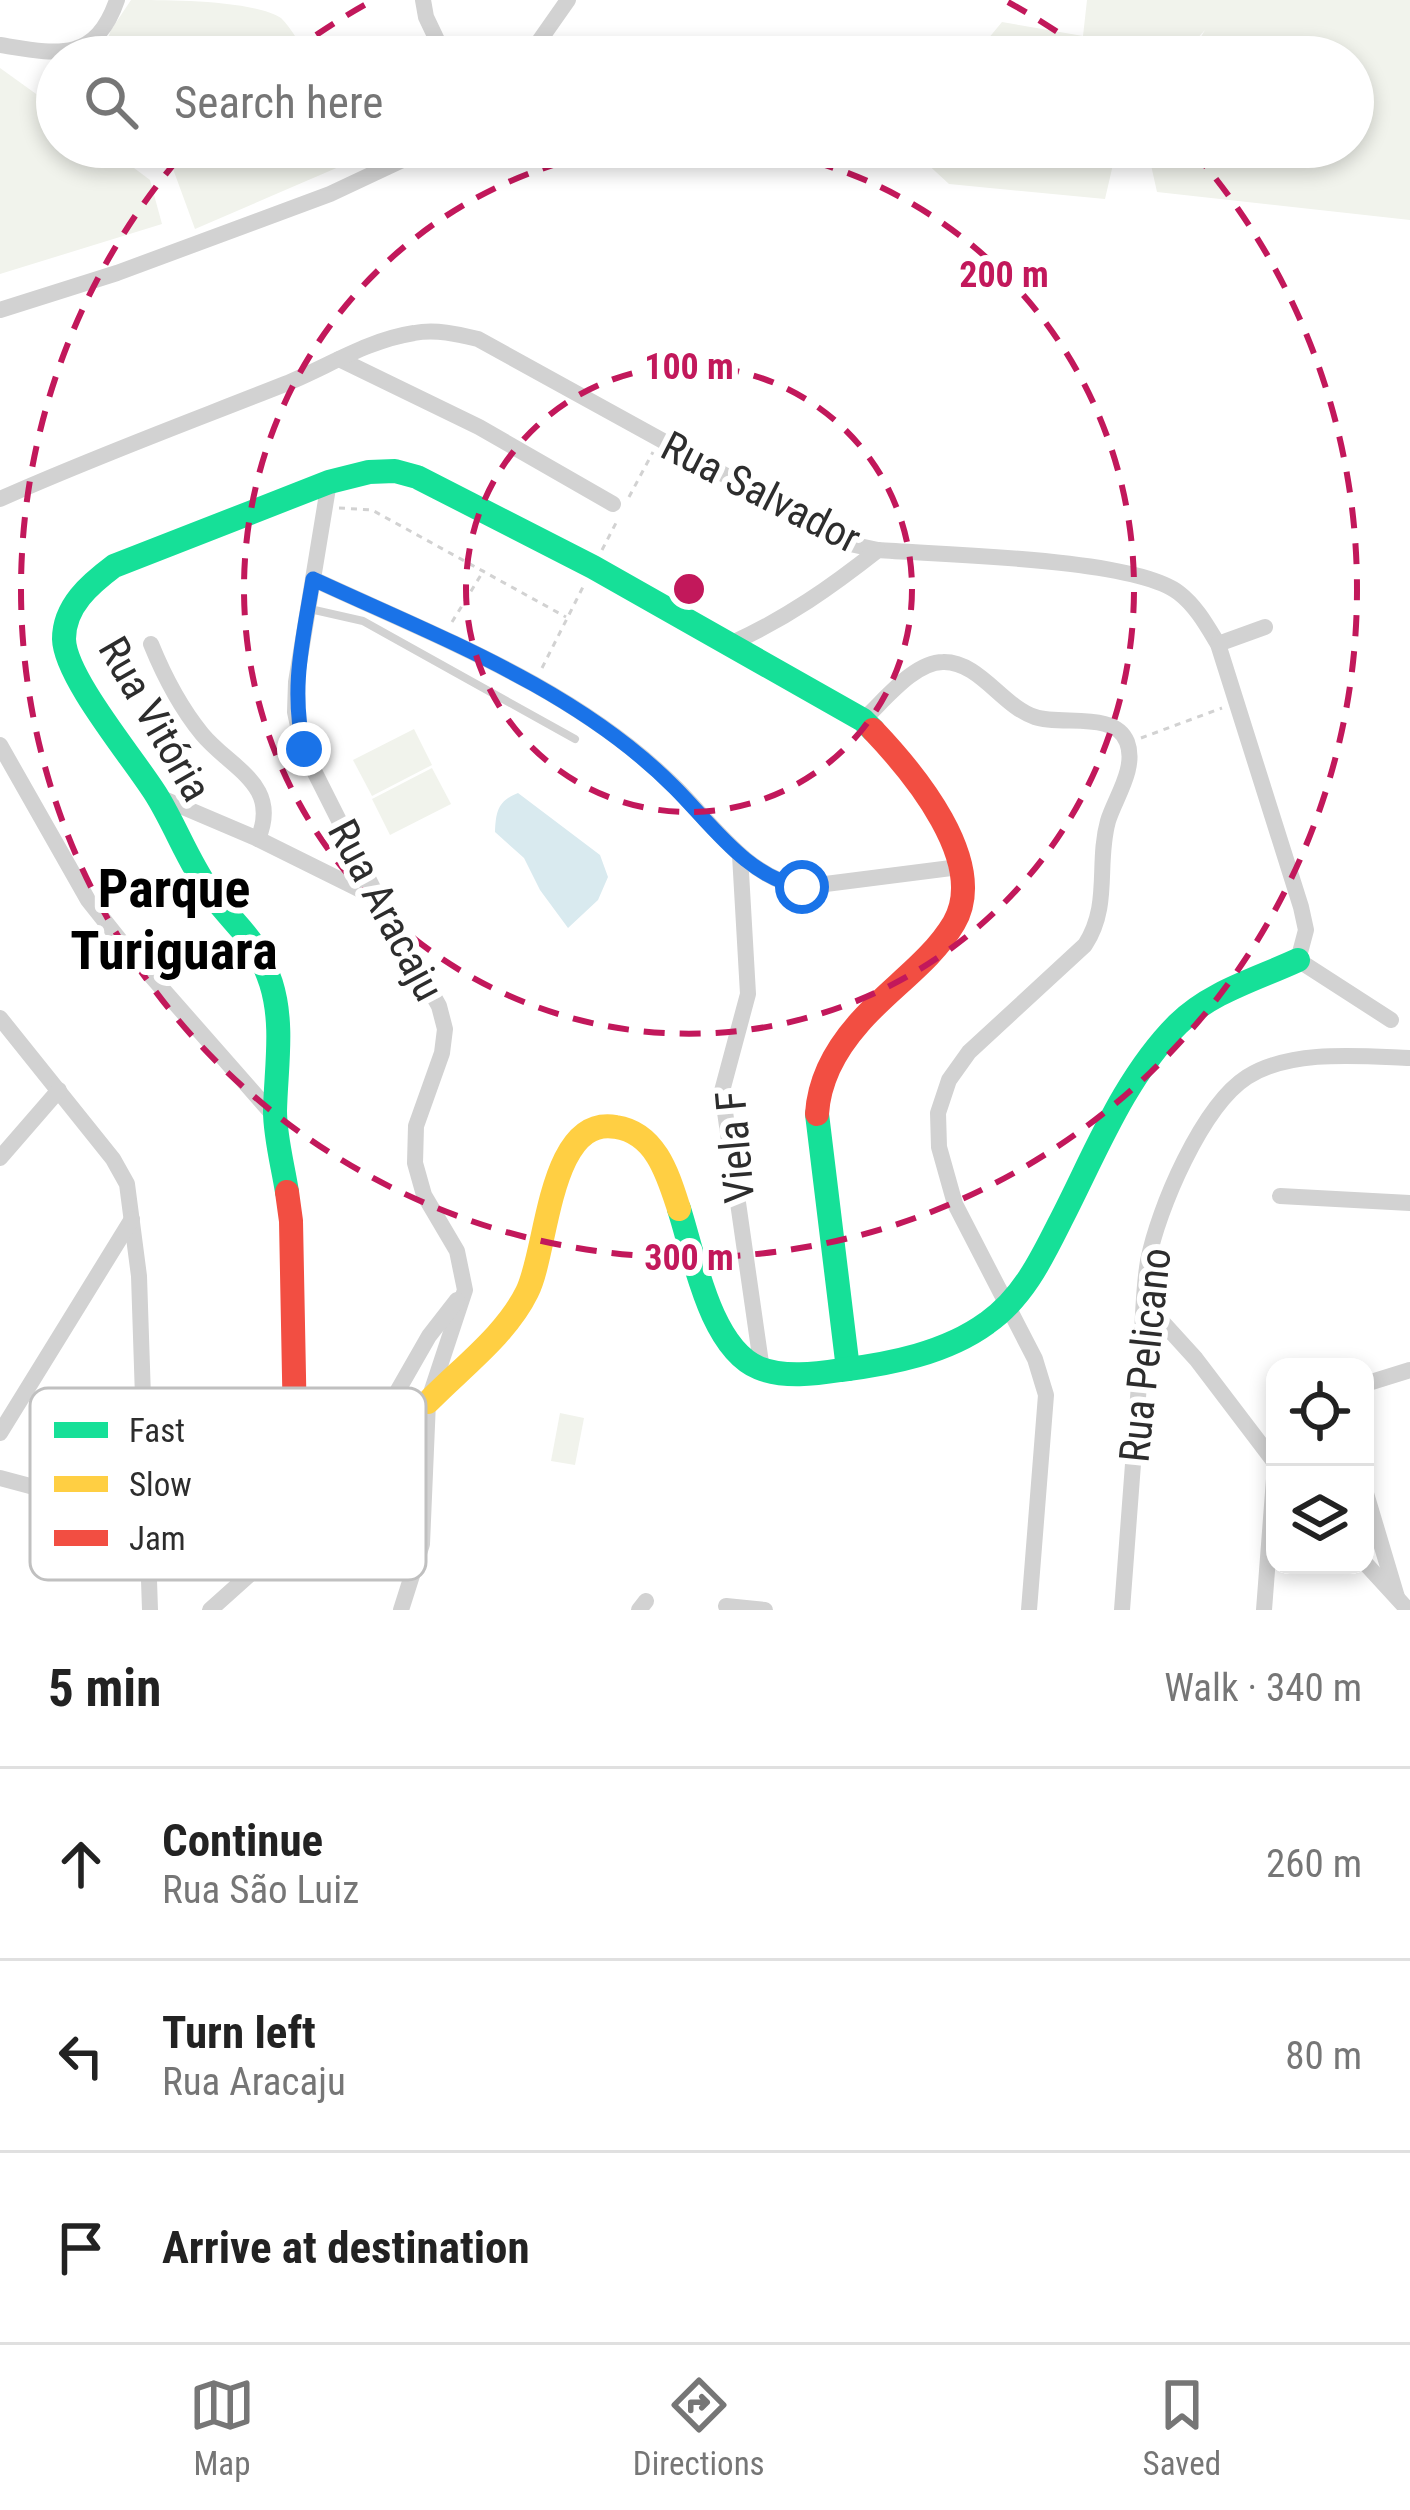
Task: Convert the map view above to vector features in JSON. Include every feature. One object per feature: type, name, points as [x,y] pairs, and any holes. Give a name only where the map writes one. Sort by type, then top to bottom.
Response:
[{"type":"street","points":[[99,36],[117,0]]},
{"type":"street","points":[[423,0],[435,36]]},
{"type":"street","points":[[543,36],[568,0]]},
{"type":"street","points":[[0,45],[36,48]]},
{"type":"street","points":[[0,310],[117,273],[331,194],[386,168]]},
{"type":"street","name":"Rua Salvador","points":[[0,499],[339,359],[417,332],[449,332],[478,339],[825,533],[878,550],[1129,572],[1158,580],[1198,613],[1218,644],[1301,907],[1306,931],[1298,960]]},
{"type":"street","points":[[339,359],[479,427],[613,504]]},
{"type":"street","name":"Rua Vitória","points":[[294,1388],[291,1221],[274,1117],[279,1026],[272,986],[255,942],[211,892],[157,796],[107,725],[66,654],[64,634],[73,607],[88,586],[114,566],[327,495],[369,472],[394,470],[440,487],[732,643]]},
{"type":"street","name":"Rua Aracaju","points":[[327,495],[296,697],[304,749],[378,898],[439,1006],[445,1029],[442,1053],[416,1126],[415,1163],[424,1195],[457,1251],[466,1290]]},
{"type":"street","points":[[732,643],[817,598],[878,550]]},
{"type":"street","points":[[313,579],[442,639],[589,717],[635,750],[740,854],[782,884],[802,887],[959,867]]},
{"type":"street","points":[[1218,644],[1265,627]]},
{"type":"street","points":[[732,643],[863,720],[885,741],[939,814],[959,867],[962,902],[956,920],[848,1034],[828,1066],[818,1102],[830,1252],[848,1369]]},
{"type":"street","points":[[152,644],[182,706],[205,737],[251,779],[266,820],[258,838]]},
{"type":"street","points":[[863,720],[922,668],[938,661],[954,662],[1019,712],[1042,720],[1109,724],[1128,743],[1129,759],[1105,842],[1103,901],[1096,928],[1085,945],[969,1052],[949,1080],[938,1114],[939,1147],[955,1204],[1034,1359],[1046,1395],[1029,1610]]},
{"type":"street","points":[[0,745],[88,900],[274,1117]]},
{"type":"street","points":[[157,796],[258,838],[378,898]]},
{"type":"street","name":"Viela F","points":[[740,854],[748,994],[722,1091],[763,1370]]},
{"type":"street","points":[[428,1402],[524,1299],[541,1257],[560,1167],[572,1145],[590,1129],[613,1123],[636,1130],[652,1143],[677,1197],[694,1270],[715,1324],[736,1354],[763,1370],[784,1373],[848,1369],[923,1353],[991,1322],[1007,1306],[1040,1263],[1126,1095],[1178,1024],[1208,1000],[1298,960],[1391,1021]]},
{"type":"street","points":[[0,1018],[113,1159],[127,1184],[143,1388]]},
{"type":"street","name":"Rua Pelicano","points":[[1123,1610],[1148,1262],[1175,1184],[1199,1137],[1236,1086],[1268,1066],[1363,1056],[1410,1058]]},
{"type":"street","points":[[0,1158],[59,1090]]},
{"type":"street","points":[[1280,1196],[1410,1203]]},
{"type":"street","points":[[0,1433],[133,1218]]},
{"type":"street","points":[[426,1449],[428,1402],[466,1290]]},
{"type":"street","points":[[399,1388],[429,1336],[466,1290]]},
{"type":"street","points":[[1145,1304],[1196,1359],[1266,1452]]},
{"type":"street","points":[[1374,1381],[1410,1370]]},
{"type":"street","points":[[0,1478],[30,1486]]},
{"type":"street","points":[[1374,1518],[1402,1604]]},
{"type":"street","points":[[1374,1573],[1402,1604]]},
{"type":"street","points":[[1264,1610],[1267,1574]]},
{"type":"street","points":[[149,1580],[150,1610]]},
{"type":"street","points":[[210,1610],[243,1580]]},
{"type":"street","points":[[401,1610],[411,1580]]},
{"type":"street","points":[[725,1606],[765,1610]]},
{"type":"lane","points":[[308,608],[363,621],[575,739]]},
{"type":"path","points":[[327,495],[371,510],[568,618]]},
{"type":"path","points":[[442,639],[484,570]]},
{"type":"path","points":[[1128,743],[1236,703]]},
{"type":"shaded area","points":[[131,0],[209,2],[268,12],[281,18],[294,36],[109,36]]},
{"type":"shaded area","points":[[1087,0],[1410,0],[1410,220],[1157,192],[1152,168],[1374,168],[1374,36],[1201,36],[1205,30],[1199,36],[1083,36]]},
{"type":"shaded area","points":[[1002,22],[1083,36],[990,36]]},
{"type":"shaded area","points":[[0,68],[36,94],[36,168],[134,168],[150,180],[162,224],[0,274]]},
{"type":"shaded area","points":[[173,168],[336,168],[195,229]]},
{"type":"shaded area","points":[[932,168],[1112,168],[1105,199],[949,184]]},
{"type":"shaded area","points":[[414,729],[432,765],[372,796],[353,760]]},
{"type":"shaded area","points":[[432,768],[451,804],[390,835],[372,799]]},
{"type":"shaded area","points":[[518,793],[600,855],[608,877],[598,900],[568,928],[524,858],[495,832],[499,808]]},
{"type":"shaded area","points":[[560,1413],[584,1418],[575,1465],[551,1461]]},
{"type":"traffic: fast","points":[[287,1192],[275,1121],[277,1014],[265,967],[252,943],[202,881],[157,796],[88,696],[67,655],[68,616],[105,573],[329,482],[395,471],[417,477],[593,567],[863,720],[873,730]]},
{"type":"traffic: fast","points":[[679,1209],[716,1321],[742,1357],[759,1368],[821,1373],[936,1349],[987,1323],[1021,1289],[1126,1092],[1178,1024],[1219,995],[1298,960]]},
{"type":"traffic: fast","points":[[817,1114],[848,1369]]},
{"type":"traffic: slow","points":[[428,1402],[518,1308],[534,1273],[563,1163],[576,1142],[594,1129],[616,1127],[641,1138],[658,1158],[679,1209]]},
{"type":"traffic: jam","points":[[817,1114],[825,1077],[843,1043],[945,937],[962,899],[962,873],[942,819],[873,730]]},
{"type":"traffic: jam","points":[[287,1192],[294,1388]]},
{"type":"district","name":"Parque Turiguara","points":[[174,919]]},
{"type":"route","points":[[304,749],[295,712],[296,682],[313,579],[442,639],[589,717],[635,750],[765,874],[782,884],[802,887]]}]
